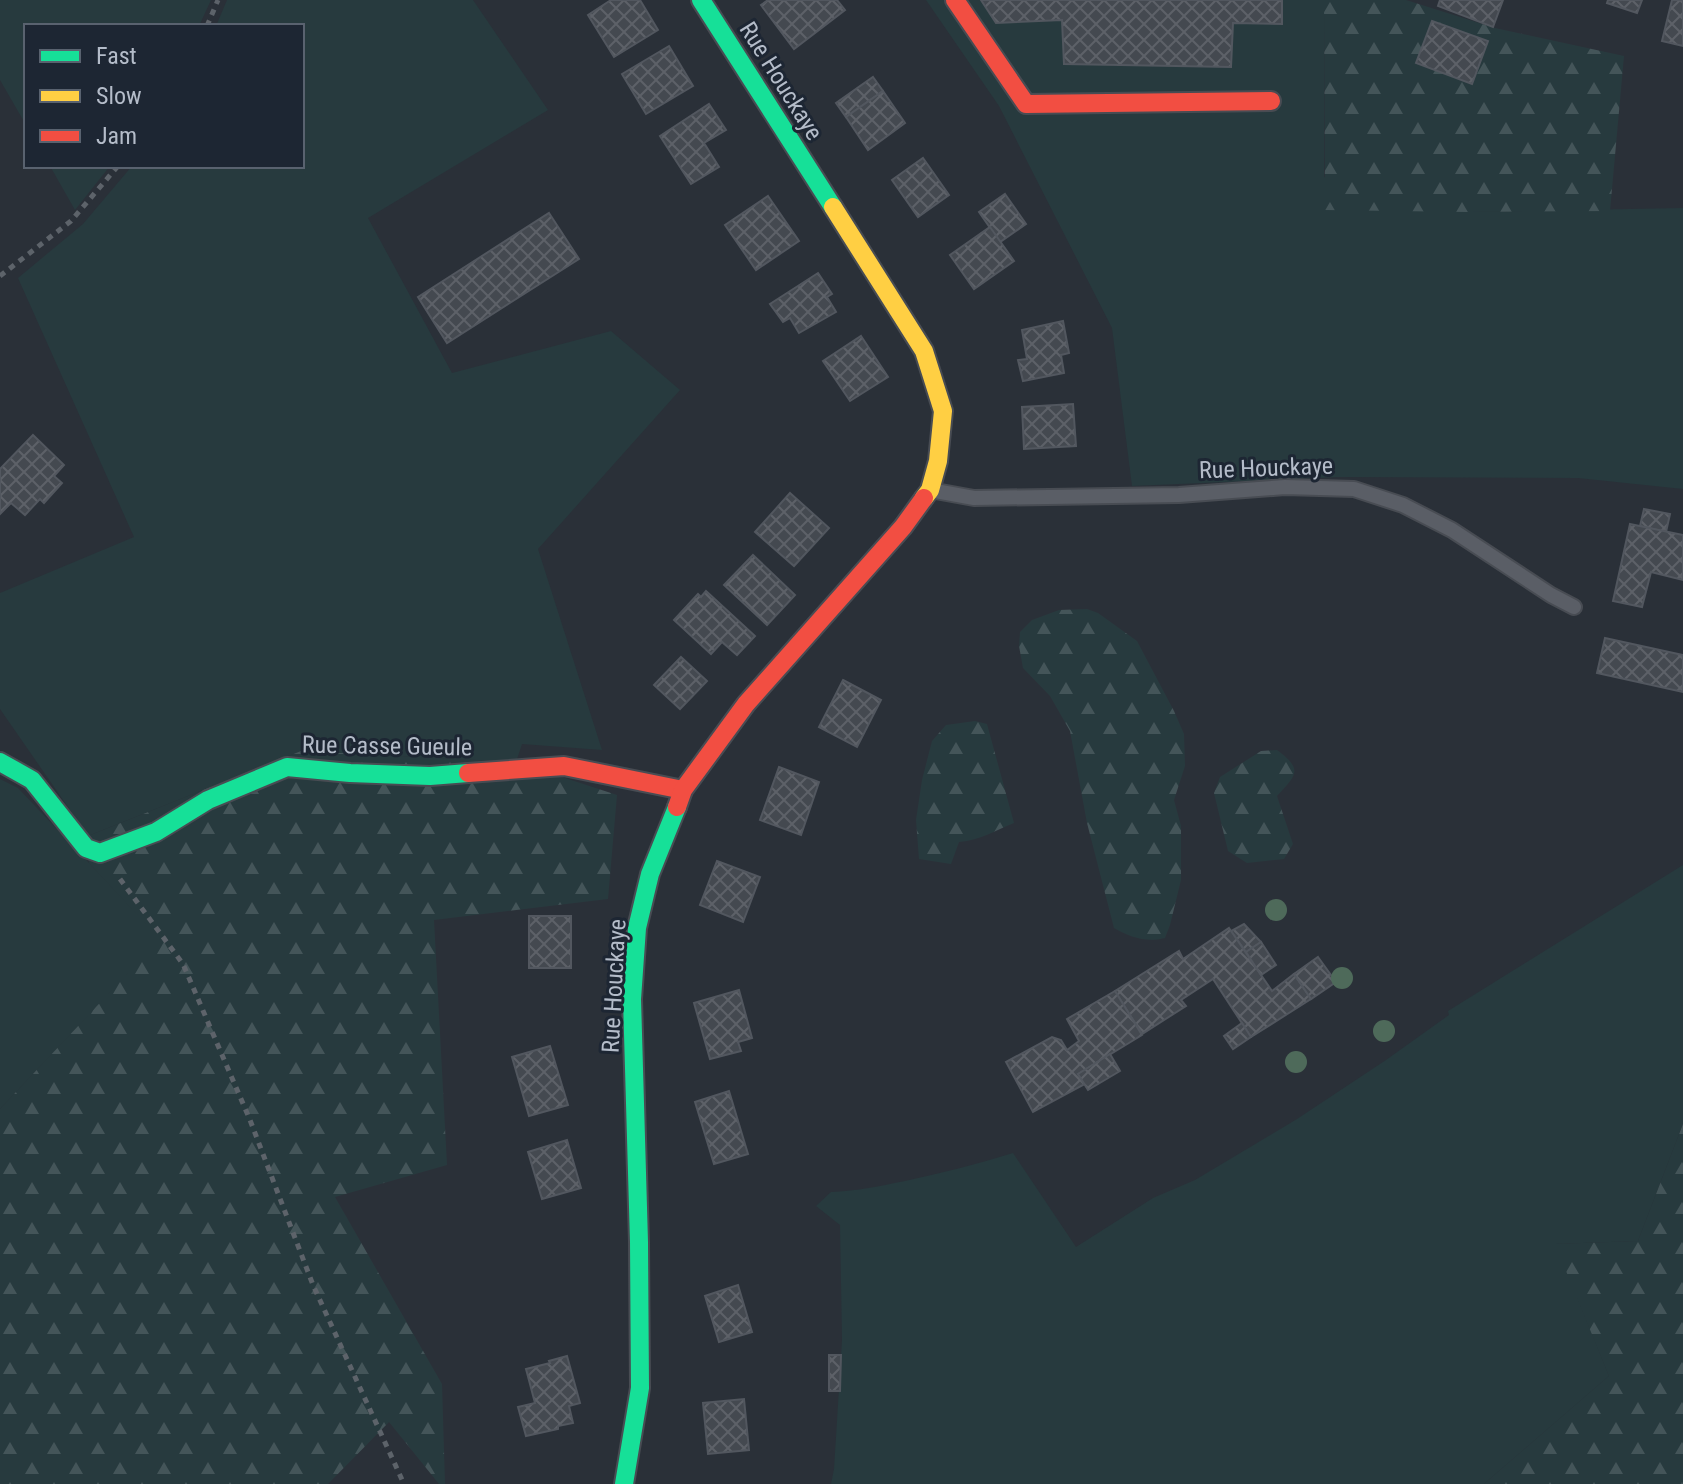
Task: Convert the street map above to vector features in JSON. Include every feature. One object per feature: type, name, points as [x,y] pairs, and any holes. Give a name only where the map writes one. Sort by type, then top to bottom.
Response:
[{"type":"street","name":"Rue Houckaye","points":[[624,1484],[640,1388],[632,999],[637,928],[650,874],[683,790],[746,704],[903,527],[930,490],[938,461],[943,411],[924,351],[701,0]]},
{"type":"street","points":[[955,0],[1026,104],[1271,101]]},
{"type":"street","points":[[0,762],[32,780],[86,848],[100,853]]},
{"type":"street","name":"Rue Casse Gueule","points":[[100,853],[156,832],[208,800],[287,767],[430,776],[564,766],[683,790]]},
{"type":"lane","name":"Rue Houckaye","points":[[930,490],[974,498],[1179,495],[1285,487],[1354,489],[1403,505],[1452,530],[1574,607]]},
{"type":"path","points":[[208,24],[218,0]]},
{"type":"path","points":[[0,276],[71,221],[116,168]]},
{"type":"path","points":[[100,853],[183,964],[250,1120],[313,1285],[404,1484]]},
{"type":"green space","points":[[0,0],[211,0],[200,24],[24,24],[24,122],[0,80]]},
{"type":"green space","points":[[227,0],[473,0],[548,110],[368,218],[452,373],[611,331],[680,390],[538,549],[602,750],[522,744],[516,762],[301,751],[88,836],[0,709],[0,593],[134,537],[18,278],[83,224],[130,168],[304,168],[304,24],[217,24]]},
{"type":"green space","points":[[926,0],[1324,0],[1324,177],[1467,212],[1683,208],[1683,489],[1578,478],[1338,477],[1132,486],[1112,328],[999,106]]},
{"type":"green space","points":[[1324,0],[1406,0],[1495,28],[1624,56],[1610,211],[1325,210]]},
{"type":"green space","points":[[51,168],[108,168],[75,210]]},
{"type":"green space","points":[[1087,609],[1098,613],[1137,641],[1184,734],[1185,766],[1174,800],[1181,826],[1181,880],[1165,938],[1138,938],[1114,928],[1087,823],[1070,731],[1050,696],[1023,668],[1020,632],[1032,620],[1059,610]]},
{"type":"green space","points":[[975,721],[987,724],[1014,823],[981,837],[959,842],[951,864],[919,859],[916,820],[932,741],[946,725]]},
{"type":"green space","points":[[1277,750],[1294,768],[1292,777],[1277,796],[1293,844],[1284,859],[1247,863],[1228,851],[1214,793],[1220,777],[1261,751]]},
{"type":"green space","points":[[301,751],[516,762],[617,795],[608,899],[434,920],[447,1165],[335,1197],[442,1384],[445,1484],[439,1484],[389,1422],[328,1484],[0,1484],[0,1109],[160,939],[89,863],[88,836]]},
{"type":"green space","points":[[0,779],[18,788],[161,939],[0,1109]]},
{"type":"green space","points":[[1683,865],[1683,1124],[1638,1241],[1556,1244],[1609,1376],[1484,1484],[831,1484],[842,1340],[840,1225],[816,1206],[831,1192],[905,1181],[1013,1153],[1076,1247],[1153,1198],[1195,1180],[1297,1119],[1449,1015],[1448,1011]]},
{"type":"green space","points":[[1683,1124],[1683,1484],[1484,1484],[1609,1376],[1555,1244],[1638,1241]]},
{"type":"building","points":[[611,0],[640,0],[658,30],[614,57],[588,15]]},
{"type":"building","points":[[768,0],[837,0],[845,10],[794,49],[761,5]]},
{"type":"building","points":[[981,0],[1282,0],[1282,24],[1233,23],[1231,67],[1064,64],[1062,20],[996,23]]},
{"type":"building","points":[[1440,0],[1503,0],[1493,27],[1438,6]]},
{"type":"building","points":[[1608,0],[1642,0],[1637,13],[1607,3]]},
{"type":"building","points":[[1672,0],[1683,0],[1683,46],[1662,41]]},
{"type":"building","points":[[1432,21],[1488,41],[1472,84],[1416,63]]},
{"type":"building","points":[[669,46],[693,86],[646,114],[622,74]]},
{"type":"building","points":[[873,77],[883,91],[846,117],[836,103]]},
{"type":"building","points":[[883,91],[905,123],[868,150],[846,117]]},
{"type":"building","points":[[709,104],[726,130],[704,143],[719,167],[691,184],[660,136]]},
{"type":"building","points":[[923,158],[949,195],[918,217],[892,180]]},
{"type":"building","points":[[1005,194],[1026,224],[1000,242],[979,212]]},
{"type":"building","points":[[768,196],[799,241],[756,270],[725,225]]},
{"type":"building","points":[[549,213],[579,259],[447,343],[418,297]]},
{"type":"building","points":[[990,227],[1014,261],[974,289],[950,255]]},
{"type":"building","points":[[818,273],[832,294],[827,297],[836,312],[799,333],[790,318],[783,322],[770,304]]},
{"type":"building","points":[[1063,321],[1069,353],[1061,355],[1064,373],[1023,381],[1018,360],[1027,359],[1022,330]]},
{"type":"building","points":[[861,336],[888,377],[850,401],[823,361]]},
{"type":"building","points":[[1073,404],[1076,446],[1024,449],[1022,407]]},
{"type":"building","points":[[33,435],[64,465],[54,476],[62,483],[44,503],[40,499],[25,515],[11,503],[0,514],[0,469]]},
{"type":"building","points":[[790,493],[829,528],[794,566],[755,532]]},
{"type":"building","points":[[1644,509],[1670,514],[1666,532],[1640,526]]},
{"type":"building","points":[[1630,524],[1683,535],[1683,580],[1651,572],[1642,607],[1613,601]]},
{"type":"building","points":[[753,555],[795,595],[767,625],[724,585]]},
{"type":"building","points":[[706,591],[755,636],[737,655],[722,642],[711,654],[674,620],[698,594],[701,597]]},
{"type":"building","points":[[1605,638],[1683,655],[1683,692],[1597,673]]},
{"type":"building","points":[[681,657],[707,681],[680,709],[654,685]]},
{"type":"building","points":[[843,680],[881,700],[857,747],[819,727]]},
{"type":"building","points":[[779,767],[819,782],[801,835],[760,820]]},
{"type":"building","points":[[717,861],[760,877],[743,922],[700,905]]},
{"type":"building","points":[[529,916],[571,916],[571,968],[529,968]]},
{"type":"building","points":[[1244,924],[1261,942],[1246,952],[1231,931]]},
{"type":"building","points":[[1229,928],[1272,991],[1294,974],[1311,999],[1251,1037],[1213,979],[1181,1000],[1186,1006],[1142,1034],[1115,991],[1179,951],[1183,959]]},
{"type":"building","points":[[1261,942],[1276,965],[1261,975],[1246,952]]},
{"type":"building","points":[[1318,957],[1336,982],[1311,999],[1294,974]]},
{"type":"building","points":[[739,990],[752,1038],[738,1042],[741,1051],[710,1059],[694,1003]]},
{"type":"building","points":[[1115,991],[1142,1035],[1078,1074],[1085,1084],[1033,1112],[1006,1062],[1052,1037],[1061,1040],[1067,1050],[1079,1041],[1067,1019]]},
{"type":"building","points":[[1242,1023],[1251,1037],[1233,1049],[1224,1036]]},
{"type":"building","points":[[550,1046],[568,1105],[529,1116],[512,1057]]},
{"type":"building","points":[[1110,1054],[1120,1071],[1088,1090],[1078,1074]]},
{"type":"building","points":[[729,1091],[748,1154],[714,1164],[695,1102]]},
{"type":"building","points":[[567,1140],[581,1188],[542,1199],[528,1152]]},
{"type":"building","points":[[738,1285],[752,1332],[719,1342],[705,1296]]},
{"type":"building","points":[[829,1355],[841,1355],[840,1391],[829,1391]]},
{"type":"building","points":[[567,1356],[580,1403],[569,1406],[573,1423],[526,1436],[518,1407],[535,1403],[526,1369]]},
{"type":"building","points":[[744,1399],[749,1450],[708,1454],[703,1403]]},
{"type":"traffic: fast","points":[[701,0],[833,207]]},
{"type":"traffic: fast","points":[[0,762],[32,780],[86,848],[100,853],[156,832],[208,800],[287,767],[430,776],[468,773]]},
{"type":"traffic: fast","points":[[624,1484],[640,1388],[632,999],[637,928],[650,874],[677,807]]},
{"type":"traffic: slow","points":[[833,207],[924,351],[943,411],[938,461],[930,490],[924,498]]},
{"type":"traffic: jam","points":[[955,0],[1026,104],[1271,101]]},
{"type":"traffic: jam","points":[[677,807],[683,790],[746,704],[903,527],[924,498]]},
{"type":"traffic: jam","points":[[468,773],[564,766],[683,790]]}]
